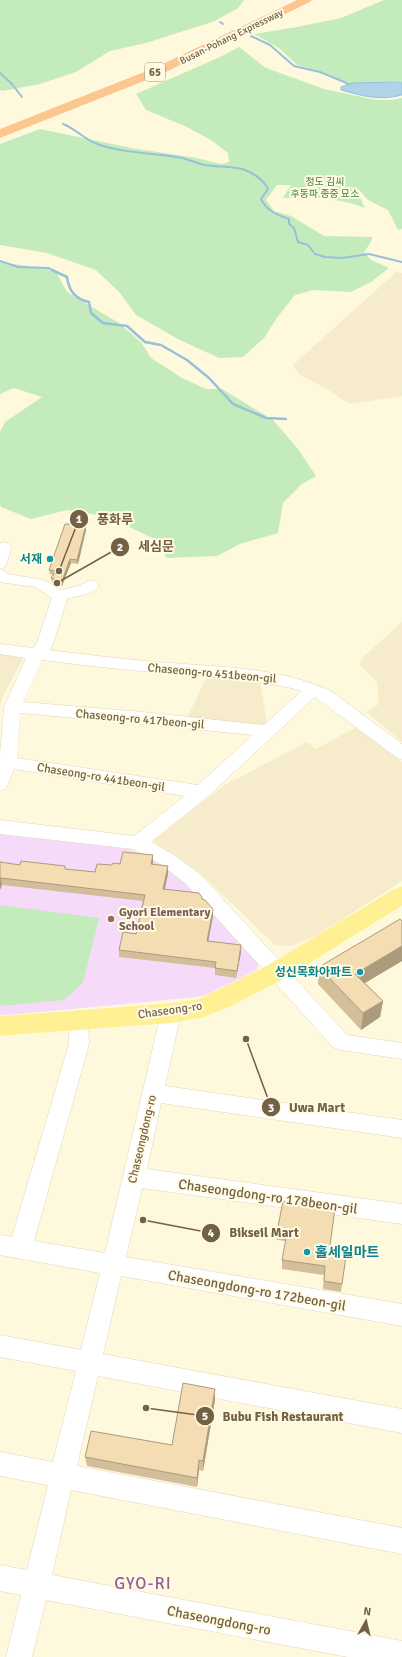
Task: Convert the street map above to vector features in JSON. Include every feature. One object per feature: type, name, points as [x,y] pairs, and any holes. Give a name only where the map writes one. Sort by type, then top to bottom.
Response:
[{"type":"highway","name":"Busan-Pohang Expressway","points":[[0,127],[105,85],[190,47],[287,0]]},
{"type":"highway","name":"Busan-Pohang Expressway","points":[[0,134],[158,71],[306,0]]},
{"type":"main road","name":"Chaseong-ro","points":[[0,1027],[171,1013],[201,1008],[221,1000],[276,972],[402,895]]},
{"type":"street","points":[[0,564],[4,547]]},
{"type":"street","points":[[0,574],[3,578],[39,583],[60,596]]},
{"type":"street","points":[[0,785],[12,707],[38,653],[45,644],[60,596],[68,592],[80,592],[91,586]]},
{"type":"street","name":"Chaseong-ro 451beon-gil","points":[[0,649],[115,664],[260,676],[283,680],[314,689],[325,695],[402,753]]},
{"type":"street","points":[[137,842],[202,792],[314,689]]},
{"type":"street","name":"Chaseong-ro 417beon-gil","points":[[12,707],[143,718],[267,732]]},
{"type":"street","name":"Chaseong-ro 441beon-gil","points":[[4,762],[202,792]]},
{"type":"street","points":[[0,827],[137,842],[168,860],[193,879],[341,1042],[402,1051]]},
{"type":"street","name":"Chaseongdong-ro","points":[[19,1657],[134,1177],[171,1013]]},
{"type":"street","points":[[78,1020],[78,1044],[10,1247],[113,1265]]},
{"type":"street","points":[[153,1093],[402,1129]]},
{"type":"street","name":"Chaseongdong-ro 178beon-gil","points":[[134,1177],[402,1214]]},
{"type":"street","name":"Chaseongdong-ro 172beon-gil","points":[[113,1265],[402,1316]]},
{"type":"street","points":[[0,1346],[402,1421]]},
{"type":"street","points":[[0,1464],[402,1541]]},
{"type":"street","name":"Chaseongdong-ro","points":[[0,1578],[402,1654]]},
{"type":"shaded area","points":[[396,272],[402,273],[402,396],[350,404],[299,374],[293,365]]},
{"type":"shaded area","points":[[402,622],[402,742],[366,712],[379,704],[377,682],[360,665],[362,658]]},
{"type":"shaded area","points":[[0,653],[18,655],[23,659],[6,690],[0,705]]},
{"type":"shaded area","points":[[208,674],[260,680],[267,724],[264,729],[187,718]]},
{"type":"shaded area","points":[[356,727],[402,762],[402,881],[318,935],[292,946],[275,945],[200,873],[153,841],[223,786],[307,742],[316,749]]},
{"type":"shaded area","name":"Gyori Elementary School","points":[[0,833],[128,849],[164,861],[260,959],[256,973],[214,993],[197,997],[0,1016]]},
{"type":"green space","points":[[0,0],[244,0],[238,8],[215,21],[146,43],[110,51],[76,72],[40,84],[2,91],[0,90]]},
{"type":"green space","points":[[384,0],[402,0],[402,81],[351,83],[341,80],[323,72],[297,65],[279,48],[254,34],[341,18]]},
{"type":"green space","name":"청도 김씨 후동파 종중 묘소","points":[[239,47],[266,68],[324,89],[376,100],[402,98],[402,229],[398,230],[388,210],[368,200],[358,189],[348,186],[358,193],[365,208],[325,198],[283,198],[291,185],[277,185],[266,200],[274,211],[291,216],[324,236],[372,237],[371,242],[364,252],[371,260],[389,268],[371,282],[351,292],[313,290],[295,295],[276,319],[264,338],[243,357],[219,358],[178,339],[136,315],[120,293],[96,270],[47,253],[0,245],[0,144],[40,129],[131,148],[197,158],[221,164],[229,162],[228,153],[211,140],[187,127],[146,110],[136,94],[220,57]]},
{"type":"green space","points":[[0,262],[55,270],[67,292],[119,323],[141,342],[151,358],[182,378],[206,389],[222,389],[273,420],[298,449],[316,476],[302,484],[283,503],[278,533],[240,544],[217,556],[167,558],[152,538],[109,517],[67,510],[31,519],[1,507],[0,432],[5,422],[42,397],[14,388],[0,394]]},
{"type":"green space","points":[[0,905],[99,918],[83,982],[64,1000],[0,1006]]},
{"type":"water","points":[[402,82],[402,95],[394,97],[371,97],[341,90],[341,87],[352,83]]},
{"type":"building","points":[[65,524],[86,525],[77,560],[70,559],[62,581],[51,578],[56,571],[49,570]]},
{"type":"building","points":[[123,852],[153,855],[151,864],[168,866],[163,889],[199,893],[202,899],[205,900],[213,909],[207,941],[241,945],[237,971],[215,968],[216,962],[119,950],[123,932],[136,934],[145,895],[1,878],[0,881],[0,862],[20,865],[21,861],[65,866],[65,869],[95,872],[97,864],[120,864]]},
{"type":"building","points":[[400,919],[402,921],[402,946],[355,974],[383,1001],[363,1013],[319,967]]},
{"type":"building","name":"홀세일마트","points":[[283,1201],[335,1208],[329,1253],[346,1256],[342,1284],[324,1281],[325,1266],[282,1260],[287,1233],[277,1232]]},
{"type":"building","points":[[183,1383],[215,1389],[203,1461],[199,1460],[197,1478],[85,1457],[91,1431],[172,1445]]},
{"type":"waterway","points":[[251,36],[270,45],[294,66],[320,72],[349,84]]},
{"type":"waterway","points":[[0,73],[12,84],[22,97]]},
{"type":"waterway","points":[[63,124],[92,142],[107,147],[180,158],[205,165],[233,167],[246,170],[266,185],[268,189],[261,199],[266,207],[276,214],[289,219],[289,224],[294,228],[298,242],[308,245],[315,254],[325,257],[342,258],[369,254],[402,262]]},
{"type":"waterway","points":[[0,261],[18,267],[49,268],[54,271]]},
{"type":"waterway","points":[[54,271],[67,277],[69,286],[74,294],[80,299],[89,302],[91,313],[103,323],[127,326],[145,342],[161,345],[187,360],[209,378],[233,404],[266,418],[286,419]]},
{"type":"place","name":"서재","points":[[50,559]]},
{"type":"place","name":"풍화루","points":[[59,571]]},
{"type":"place","name":"세심문","points":[[57,583]]},
{"type":"place","name":"Gyori Elementary School","points":[[111,919]]},
{"type":"place","name":"성신목화아파트","points":[[360,972]]},
{"type":"place","name":"Uwa Mart","points":[[246,1039]]},
{"type":"place","name":"Bikseil Mart","points":[[143,1220]]},
{"type":"place","name":"홀세일마트","points":[[307,1252]]},
{"type":"place","name":"Bubu Fish Restaurant","points":[[146,1408]]},
{"type":"district","name":"GYO-RI","points":[[143,1583]]}]
